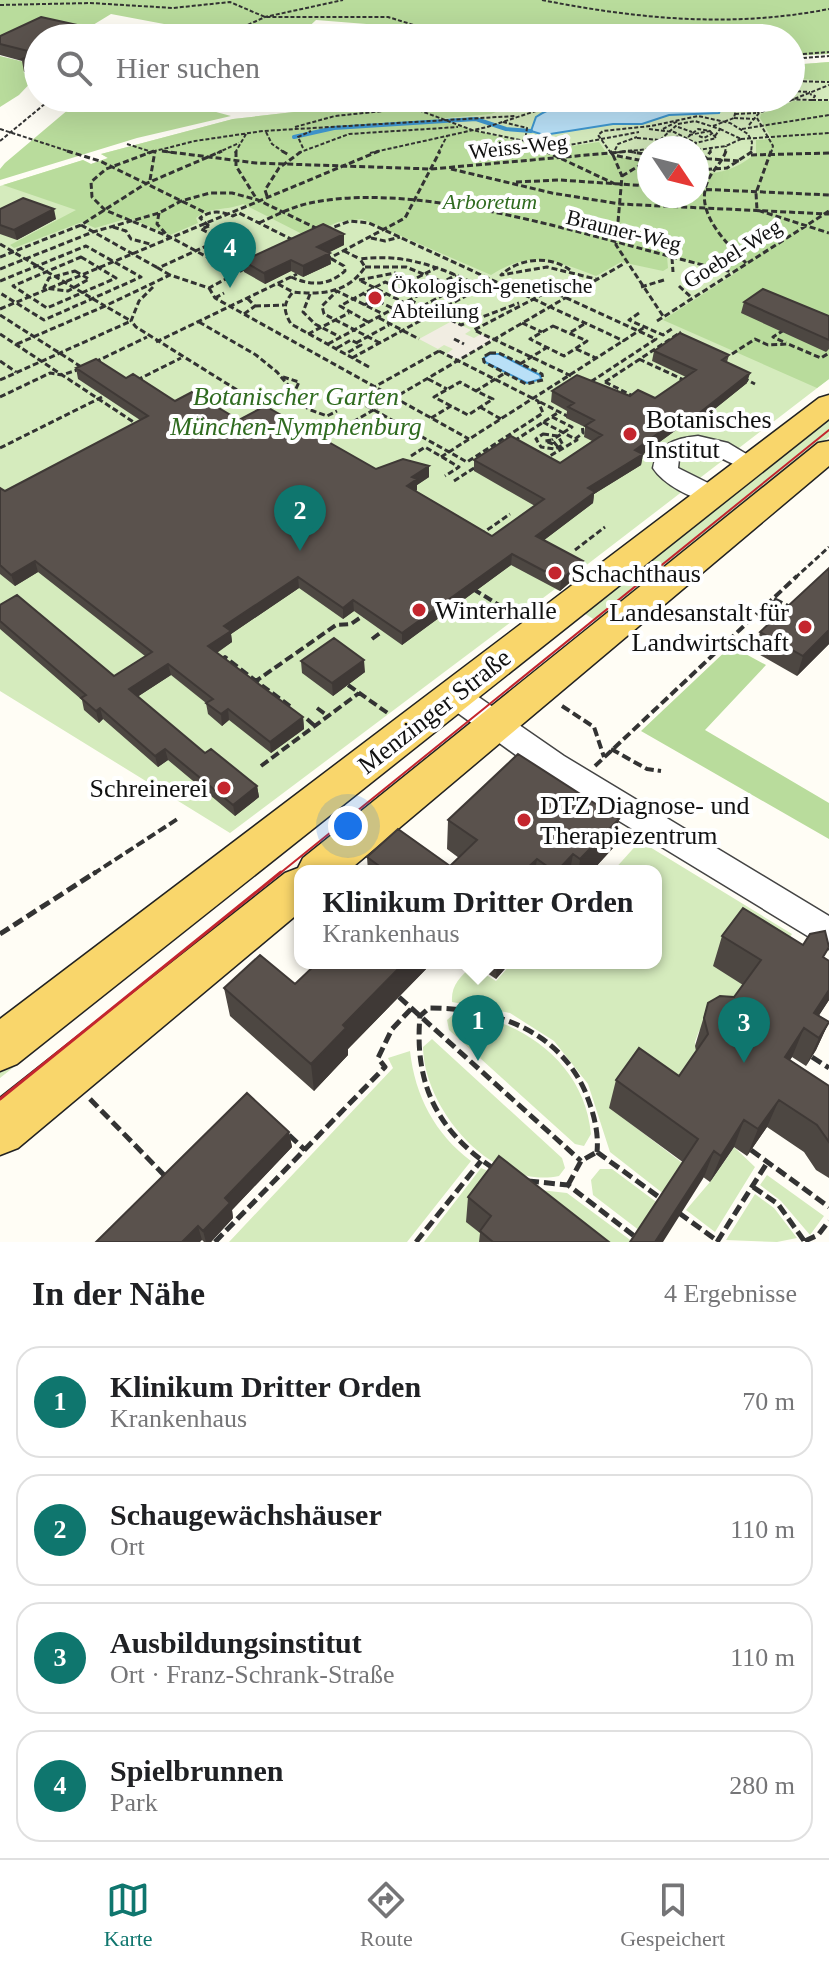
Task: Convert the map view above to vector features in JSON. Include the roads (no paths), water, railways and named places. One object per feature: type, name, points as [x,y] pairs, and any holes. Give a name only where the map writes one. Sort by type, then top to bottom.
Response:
[{"type":"main road","name":"Menzinger Straße","points":[[0,1048],[829,404]]},
{"type":"main road","name":"Menzinger Straße","points":[[325,865],[829,450]]},
{"type":"main road","points":[[0,1130],[294,891]]},
{"type":"street","points":[[711,495],[669,473],[664,461],[672,451],[687,444],[708,443],[751,464]]},
{"type":"street","points":[[454,695],[580,782],[829,934]]},
{"type":"water","points":[[545,112],[719,112],[669,115],[642,124],[613,124],[544,135],[531,131],[536,117]]},
{"type":"water","points":[[499,354],[540,375],[541,379],[527,383],[485,362],[484,358]]},
{"type":"waterway","points":[[294,137],[334,128],[476,119],[506,129],[531,131]]},
{"type":"tram line","points":[[279,874],[829,430]]},
{"type":"tram line","points":[[0,1099],[281,872]]},
{"type":"place","name":"Spielbrunnen","points":[[230,288]]},
{"type":"place","name":"Ökologisch-genetische Abteilung","points":[[375,298]]},
{"type":"place","name":"Botanisches Institut","points":[[630,434]]},
{"type":"place","name":"Schaugewächshäuser","points":[[300,551]]},
{"type":"place","name":"Schachthaus","points":[[555,573]]},
{"type":"place","name":"Winterhalle","points":[[419,610]]},
{"type":"place","name":"Landesanstalt für Landwirtschaft","points":[[805,627]]},
{"type":"place","name":"Schreinerei","points":[[224,788]]},
{"type":"place","name":"DTZ Diagnose- und Therapiezentrum","points":[[524,820]]},
{"type":"place","name":"Klinikum Dritter Orden","points":[[478,1061]]},
{"type":"place","name":"Ausbildungsinstitut","points":[[744,1063]]},
{"type":"park label","name":"Arboretum","points":[[490,201]]},
{"type":"park label","name":"Botanischer Garten München-Nymphenburg","points":[[296,411]]}]
